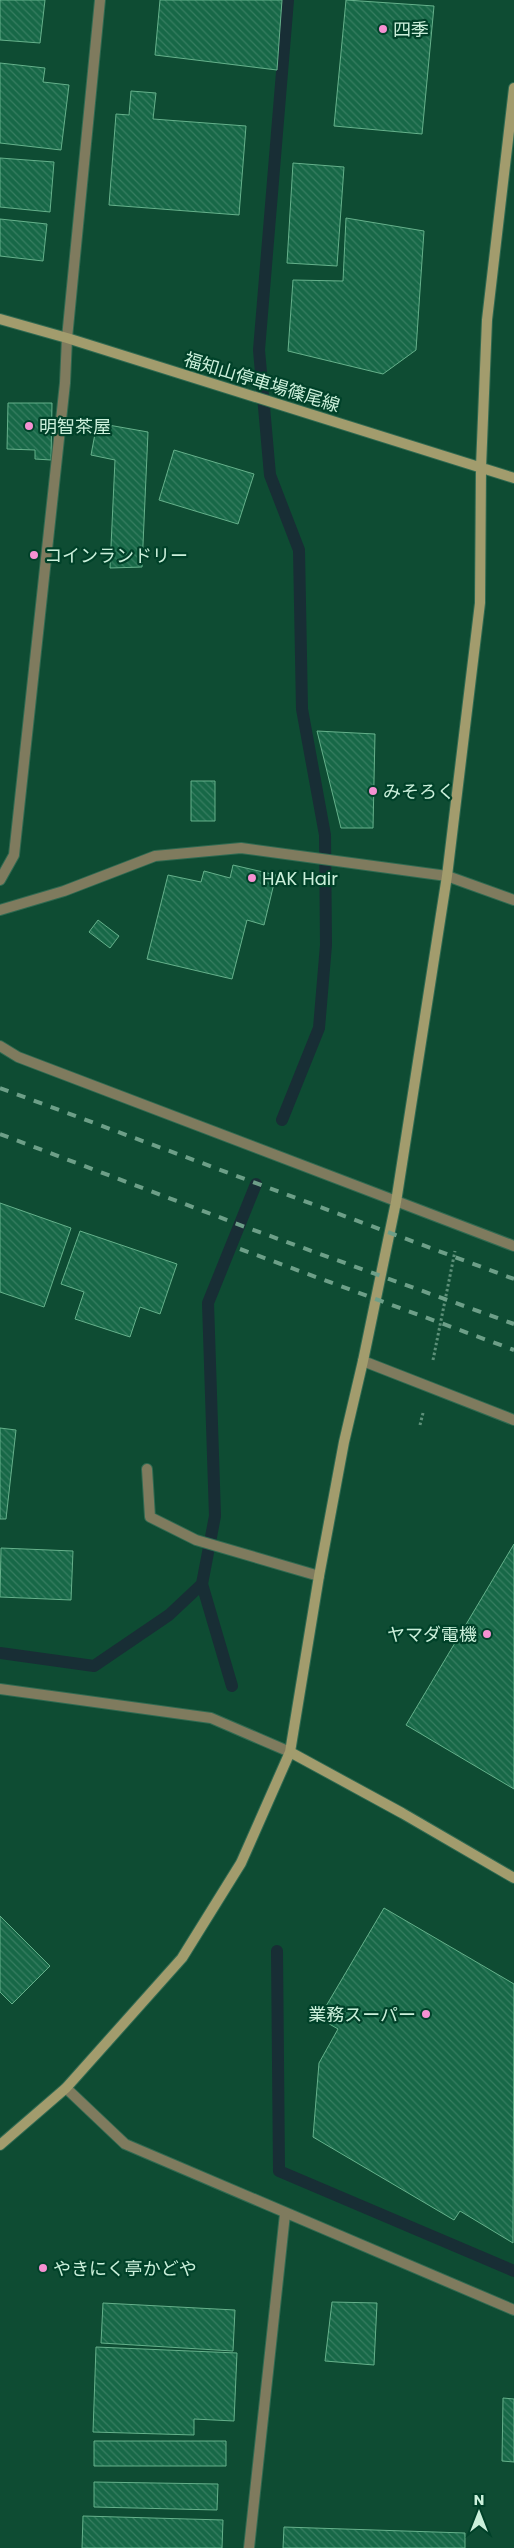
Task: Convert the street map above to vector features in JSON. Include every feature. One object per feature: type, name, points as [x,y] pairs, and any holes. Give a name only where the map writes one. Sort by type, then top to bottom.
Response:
[{"type":"street","points":[[0,880],[14,855],[65,383],[67,338],[100,0]]},
{"type":"street","points":[[0,2145],[66,2088],[182,1958],[241,1863],[290,1752],[319,1576],[344,1442],[396,1202],[447,876],[480,603],[481,467],[487,320],[514,88]]},
{"type":"street","name":"福知山停車場篠尾線","points":[[0,319],[67,338],[514,478]]},
{"type":"street","points":[[0,910],[64,891],[155,856],[241,848],[447,876],[514,900]]},
{"type":"street","points":[[0,1046],[18,1057],[514,1246]]},
{"type":"street","points":[[363,1361],[514,1420]]},
{"type":"street","points":[[147,1469],[150,1517],[196,1540],[319,1576]]},
{"type":"street","points":[[0,1689],[211,1718],[290,1752],[402,1813],[514,1878]]},
{"type":"street","points":[[66,2088],[125,2144],[285,2214],[514,2310]]},
{"type":"street","points":[[249,2548],[285,2214]]},
{"type":"path","points":[[420,1425],[460,1226]]},
{"type":"building","points":[[0,0],[45,0],[40,43],[0,40]]},
{"type":"building","points":[[160,0],[282,0],[277,70],[155,55]]},
{"type":"building","points":[[346,0],[434,6],[422,134],[334,126]]},
{"type":"building","points":[[0,63],[45,68],[43,82],[69,85],[61,150],[0,143]]},
{"type":"building","points":[[131,91],[156,93],[153,119],[246,126],[239,215],[109,205],[116,114],[129,115]]},
{"type":"building","points":[[0,158],[54,162],[50,212],[0,207]]},
{"type":"building","points":[[293,163],[344,167],[337,266],[287,263]]},
{"type":"building","points":[[346,218],[424,231],[416,350],[383,374],[288,351],[293,280],[343,281]]},
{"type":"building","points":[[0,219],[47,224],[43,261],[0,256]]},
{"type":"building","name":"明智茶屋","points":[[8,403],[52,403],[51,460],[35,459],[35,450],[7,449]]},
{"type":"building","points":[[97,423],[148,432],[142,567],[110,568],[115,460],[91,455]]},
{"type":"building","points":[[174,450],[254,474],[238,524],[159,500]]},
{"type":"building","points":[[317,731],[375,734],[373,828],[341,828]]},
{"type":"building","points":[[191,781],[215,781],[215,821],[191,821]]},
{"type":"building","points":[[233,865],[276,875],[264,925],[247,920],[232,979],[147,959],[168,875],[201,882],[204,871],[230,878]]},
{"type":"building","points":[[98,920],[119,936],[110,948],[89,932]]},
{"type":"building","points":[[0,1203],[71,1228],[44,1307],[0,1292]]},
{"type":"building","points":[[80,1231],[177,1264],[160,1314],[140,1307],[130,1337],[75,1319],[84,1292],[61,1284]]},
{"type":"building","points":[[0,1428],[16,1430],[6,1519],[0,1519]]},
{"type":"building","name":"ヤマダ電機","points":[[514,1544],[514,1789],[406,1725]]},
{"type":"building","points":[[1,1548],[73,1551],[71,1600],[0,1597]]},
{"type":"building","points":[[384,1908],[514,1984],[513,2243],[460,2211],[454,2220],[313,2137],[319,2063],[338,2029],[319,2018]]},
{"type":"building","points":[[0,1916],[50,1966],[12,2004],[0,1992]]},
{"type":"building","points":[[332,2302],[377,2303],[374,2365],[325,2361]]},
{"type":"building","points":[[103,2303],[235,2310],[233,2351],[101,2343]]},
{"type":"building","points":[[96,2347],[237,2353],[234,2421],[194,2419],[194,2435],[93,2432]]},
{"type":"building","points":[[503,2398],[514,2399],[514,2462],[502,2461]]},
{"type":"building","points":[[94,2441],[226,2441],[226,2466],[94,2466]]},
{"type":"building","points":[[94,2482],[218,2484],[217,2510],[94,2507]]},
{"type":"building","points":[[83,2516],[223,2520],[222,2548],[82,2548]]},
{"type":"building","points":[[284,2527],[465,2533],[465,2548],[283,2548]]},
{"type":"waterway","points":[[282,1120],[319,1028],[326,945],[325,835],[302,709],[299,550],[270,475],[259,350],[288,0]]},
{"type":"waterway","points":[[0,1653],[94,1666],[169,1615],[202,1584],[215,1516],[208,1303],[256,1184]]},
{"type":"waterway","points":[[202,1584],[232,1686]]},
{"type":"waterway","points":[[277,1951],[279,2171],[514,2271]]},
{"type":"railway","points":[[0,1088],[514,1279]]},
{"type":"railway","points":[[0,1134],[248,1228],[514,1324]]},
{"type":"railway","points":[[240,1249],[514,1350]]},
{"type":"place","name":"四季","points":[[383,29]]},
{"type":"place","name":"明智茶屋","points":[[29,426]]},
{"type":"place","name":"コインランドリー","points":[[34,555]]},
{"type":"place","name":"みそろく","points":[[373,791]]},
{"type":"place","name":"HAK Hair","points":[[252,878]]},
{"type":"place","name":"ヤマダ電機","points":[[487,1634]]},
{"type":"place","name":"業務スーパー","points":[[426,2014]]},
{"type":"place","name":"やきにく亭かどや","points":[[43,2268]]}]
